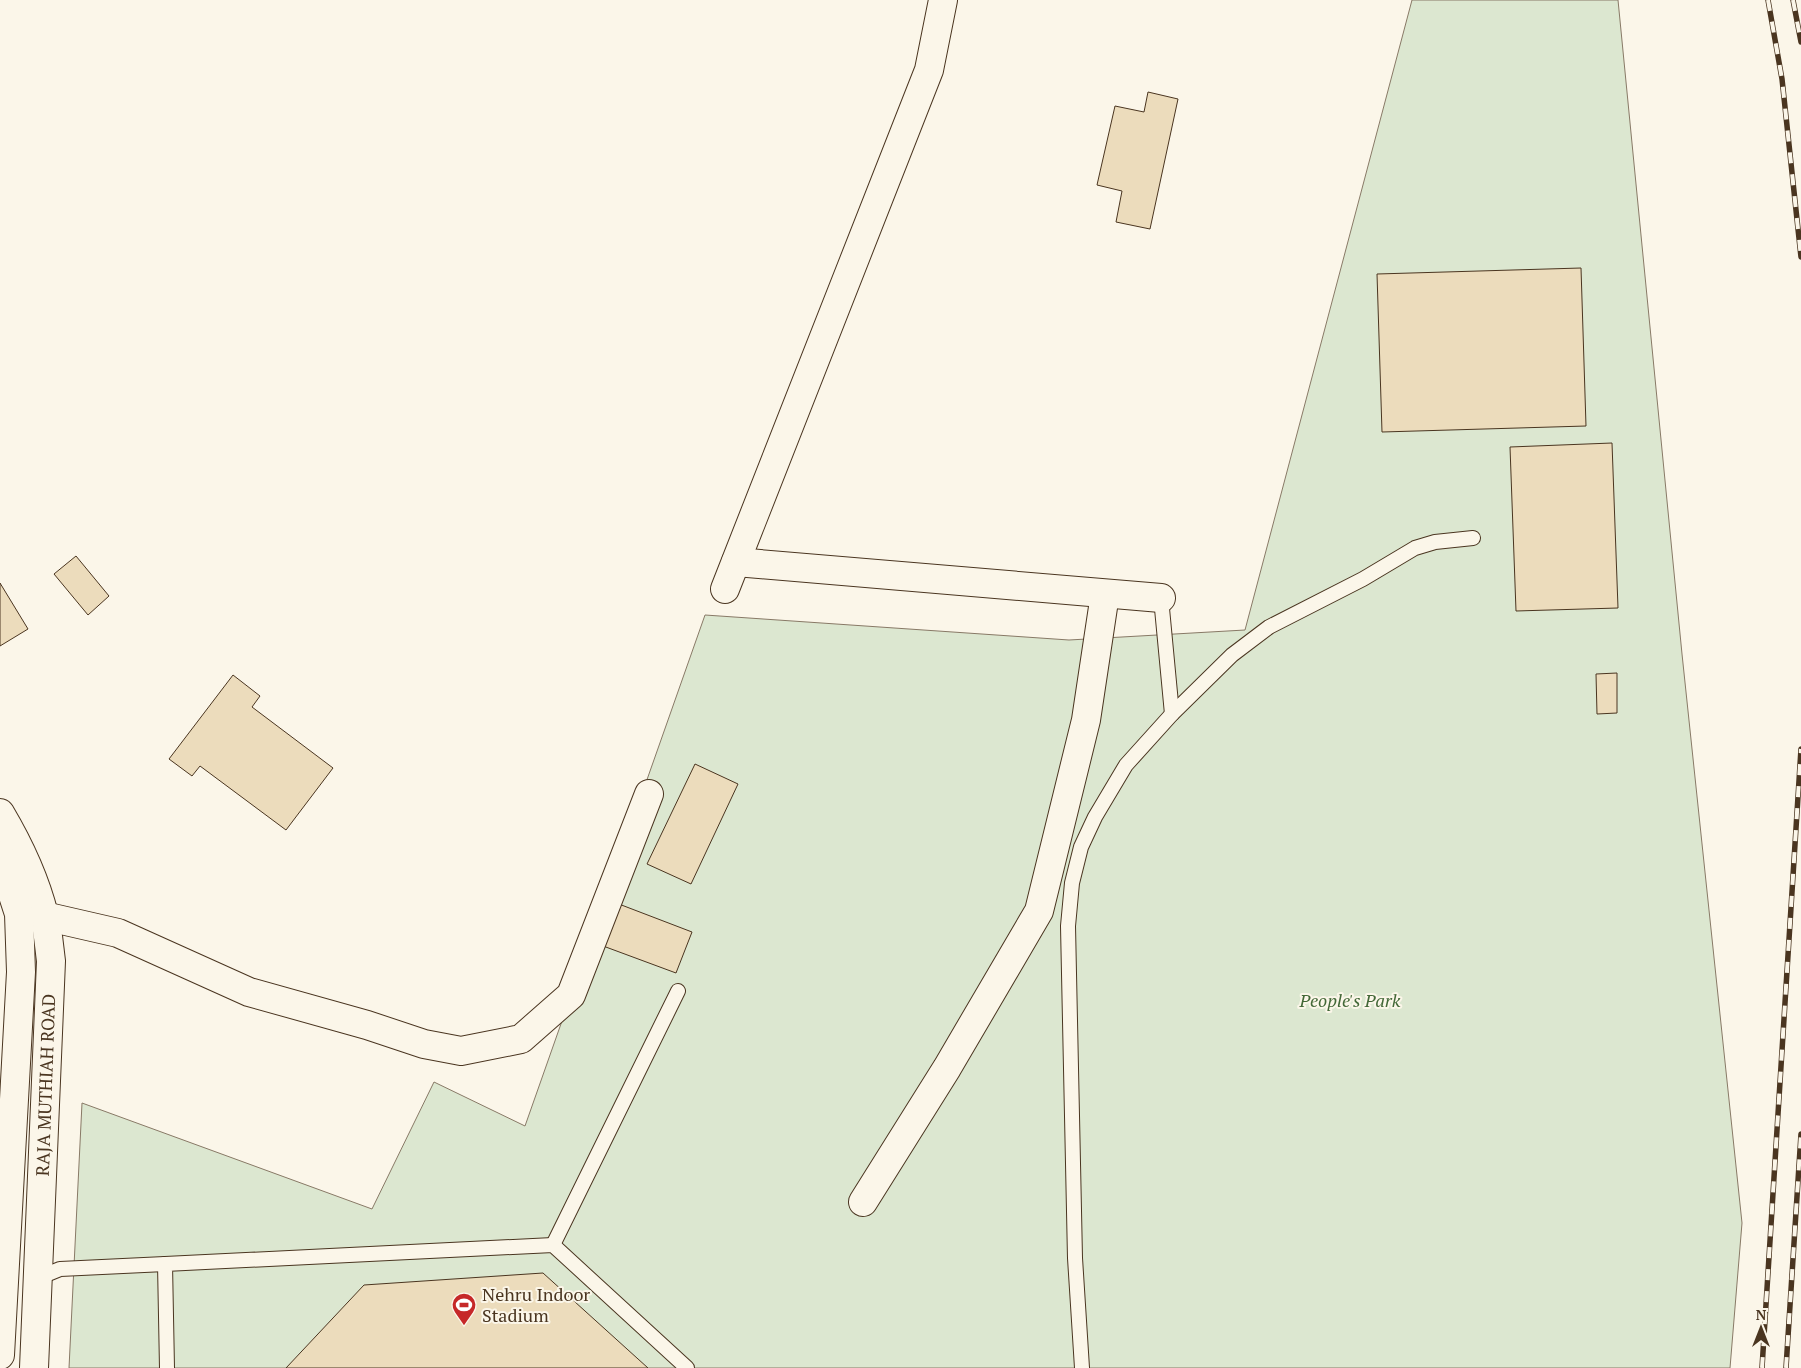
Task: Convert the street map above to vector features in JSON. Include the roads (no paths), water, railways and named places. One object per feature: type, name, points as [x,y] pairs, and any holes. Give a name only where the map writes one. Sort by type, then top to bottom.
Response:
[{"type":"street","points":[[725,589],[929,70],[944,0]]},
{"type":"street","points":[[736,562],[1160,598]]},
{"type":"street","points":[[863,1202],[947,1068],[1039,910],[1086,720],[1105,594]]},
{"type":"street","points":[[32,915],[118,934],[248,992],[367,1025],[424,1044],[461,1051],[521,1039],[571,995],[650,794]]},
{"type":"street","name":"RAJA MUTHIAH ROAD","points":[[0,813],[29,868],[32,915],[21,972],[0,1355]]},
{"type":"street","name":"RAJA MUTHIAH ROAD","points":[[0,855],[32,915],[51,961],[34,1368]]},
{"type":"lane","points":[[1082,1368],[1076,1258],[1068,926],[1072,883],[1082,847],[1095,817],[1126,766],[1172,714],[1232,655],[1269,627],[1363,579],[1415,548],[1435,542],[1473,538]]},
{"type":"lane","points":[[1160,598],[1172,714]]},
{"type":"lane","points":[[553,1245],[678,991]]},
{"type":"lane","points":[[38,1278],[60,1270],[553,1245],[687,1368]]},
{"type":"lane","points":[[165,1264],[167,1368]]},
{"type":"railway","points":[[1768,0],[1782,79],[1801,257]]},
{"type":"railway","points":[[1793,0],[1801,42]]},
{"type":"railway","points":[[1762,1368],[1801,749]]},
{"type":"railway","points":[[1786,1368],[1801,1134]]},
{"type":"place","name":"Nehru Indoor Stadium","points":[[464,1326]]},
{"type":"park label","name":"People's Park","points":[[1350,1001]]}]
